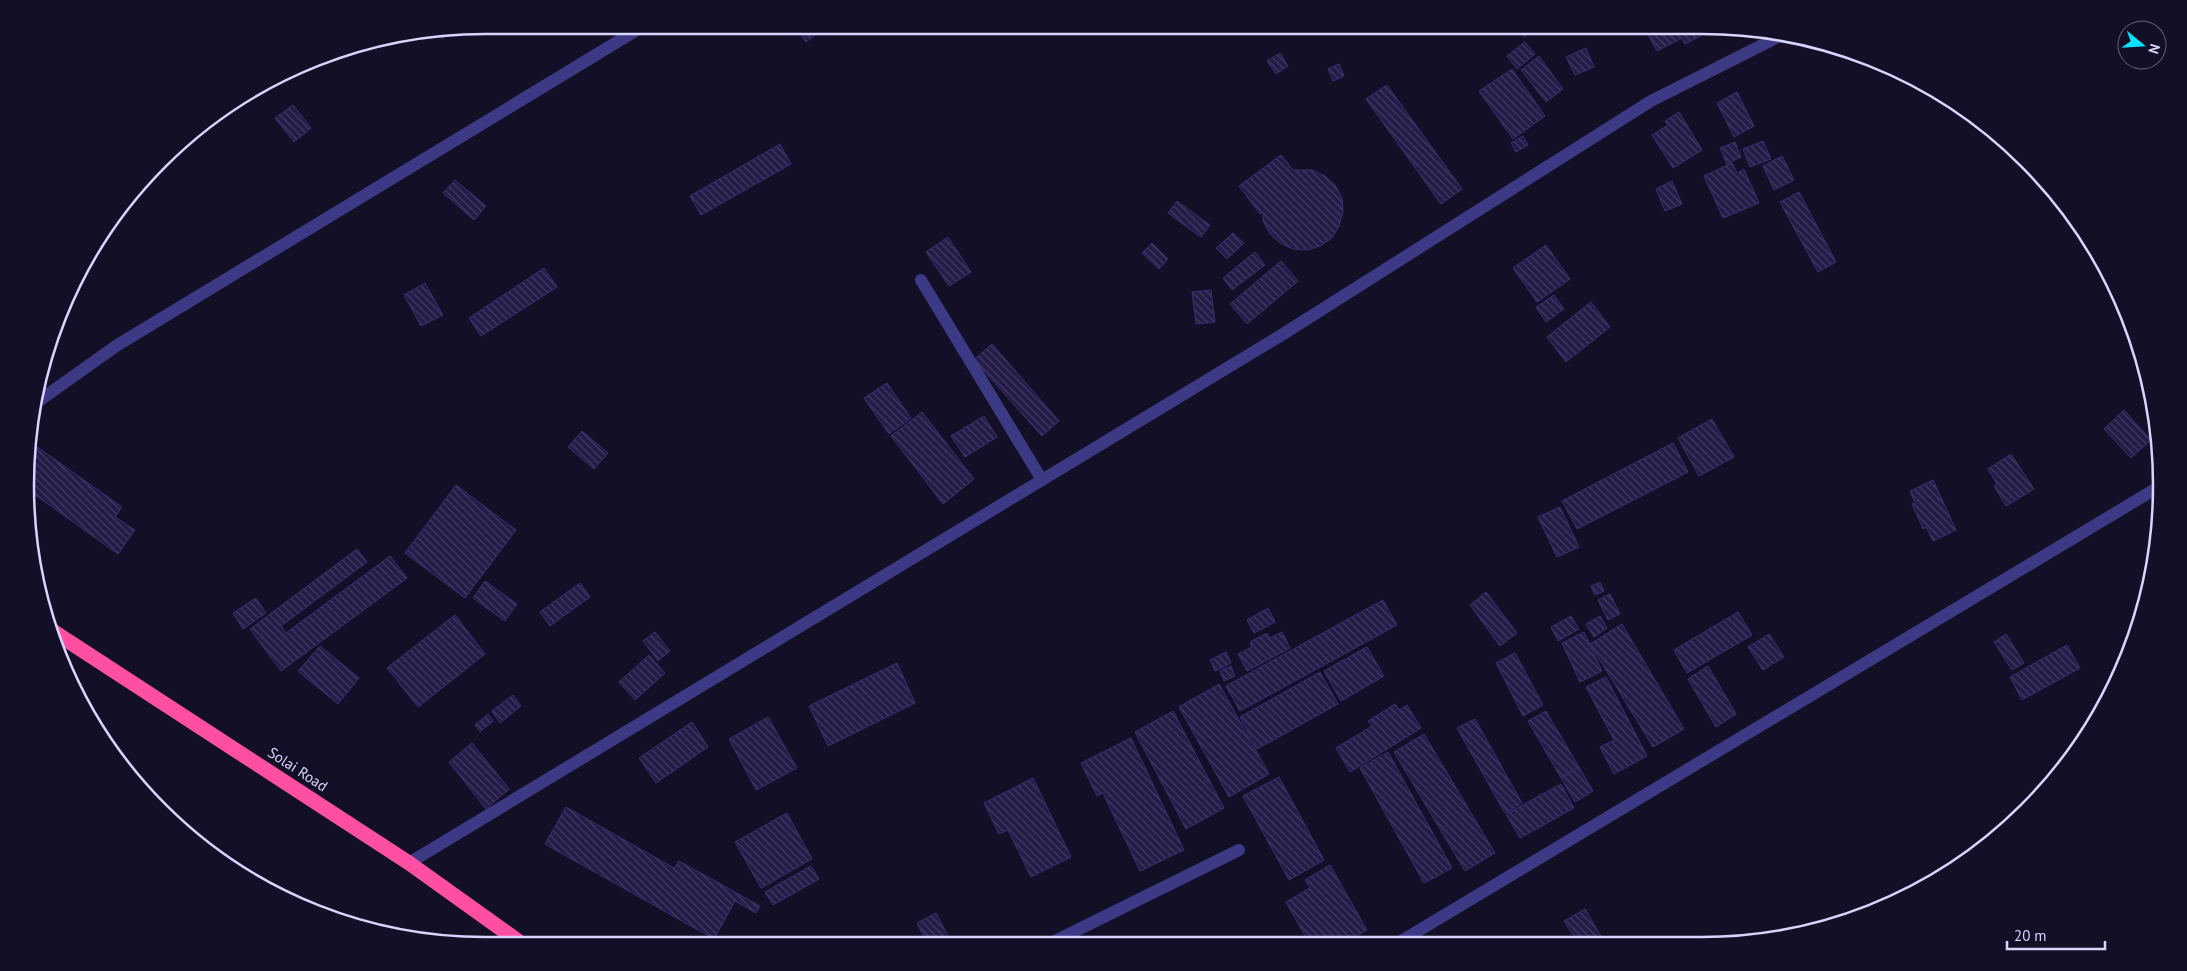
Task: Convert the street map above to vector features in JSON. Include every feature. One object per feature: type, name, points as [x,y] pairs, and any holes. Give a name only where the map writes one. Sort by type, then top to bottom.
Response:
[{"type":"highway","name":"Solai Road","points":[[60,636],[409,863],[512,937]]},
{"type":"street","points":[[42,400],[116,346],[630,34]]},
{"type":"street","points":[[409,863],[1280,336],[1651,102],[1773,40]]},
{"type":"street","points":[[921,280],[1042,480]]},
{"type":"street","points":[[1408,937],[2153,490]]},
{"type":"street","points":[[1063,937],[1239,850]]},
{"type":"building","points":[[800,34],[816,34],[806,42]]},
{"type":"building","points":[[1648,34],[1704,34],[1685,44],[1682,38],[1657,51]]},
{"type":"building","points":[[1525,42],[1535,54],[1517,69],[1507,56]]},
{"type":"building","points":[[1586,48],[1594,67],[1575,75],[1566,57]]},
{"type":"building","points":[[1280,53],[1288,66],[1276,74],[1267,61]]},
{"type":"building","points":[[1539,56],[1563,89],[1546,102],[1521,70]]},
{"type":"building","points":[[1339,64],[1344,76],[1333,81],[1328,69]]},
{"type":"building","points":[[1512,69],[1545,116],[1513,139],[1479,91]]},
{"type":"building","points":[[1387,85],[1462,189],[1441,204],[1366,99]]},
{"type":"building","points":[[1737,92],[1754,126],[1734,137],[1717,103]]},
{"type":"building","points":[[293,105],[311,128],[294,142],[275,118]]},
{"type":"building","points":[[1679,112],[1702,150],[1673,168],[1652,135],[1668,125],[1665,121]]},
{"type":"building","points":[[1523,136],[1528,145],[1516,152],[1511,143]]},
{"type":"building","points":[[1763,141],[1771,159],[1750,167],[1743,149]]},
{"type":"building","points":[[1735,142],[1741,157],[1727,164],[1720,148]]},
{"type":"building","points":[[780,144],[791,164],[701,215],[690,196]]},
{"type":"building","points":[[1281,155],[1293,170],[1312,170],[1325,176],[1335,185],[1342,198],[1343,212],[1339,226],[1332,238],[1320,246],[1307,250],[1293,249],[1280,243],[1270,234],[1263,221],[1263,212],[1260,214],[1239,186]]},
{"type":"building","points":[[1782,156],[1794,180],[1774,190],[1763,166]]},
{"type":"building","points":[[1732,163],[1737,173],[1744,169],[1759,203],[1723,218],[1704,176]]},
{"type":"building","points":[[455,180],[486,206],[474,220],[443,193]]},
{"type":"building","points":[[1672,181],[1682,204],[1665,211],[1656,189]]},
{"type":"building","points":[[1799,192],[1836,262],[1818,272],[1780,202]]},
{"type":"building","points":[[1177,201],[1210,225],[1201,237],[1168,213]]},
{"type":"building","points":[[1233,233],[1244,243],[1227,259],[1216,248]]},
{"type":"building","points":[[948,237],[971,272],[949,286],[926,252]]},
{"type":"building","points":[[1152,243],[1168,259],[1159,269],[1142,253]]},
{"type":"building","points":[[1546,245],[1570,279],[1537,302],[1513,268]]},
{"type":"building","points":[[1255,252],[1265,265],[1232,290],[1223,278]]},
{"type":"building","points":[[1281,261],[1298,281],[1247,324],[1230,304]]},
{"type":"building","points":[[544,268],[557,287],[481,336],[469,318]]},
{"type":"building","points":[[425,283],[443,315],[421,326],[404,295]]},
{"type":"building","points":[[1211,290],[1215,322],[1196,324],[1192,292]]},
{"type":"building","points":[[1554,295],[1564,309],[1546,322],[1536,307]]},
{"type":"building","points":[[1591,302],[1610,327],[1566,362],[1547,337]]},
{"type":"building","points":[[992,344],[1059,421],[1042,436],[974,360]]},
{"type":"building","points":[[887,383],[911,418],[889,434],[864,398]]},
{"type":"building","points":[[2124,410],[2150,441],[2131,458],[2104,429]]},
{"type":"building","points":[[922,412],[974,479],[943,504],[891,436]]},
{"type":"building","points":[[984,416],[997,437],[965,457],[951,436]]},
{"type":"building","points":[[1712,419],[1734,457],[1699,476],[1678,438]]},
{"type":"building","points":[[582,431],[608,453],[594,469],[568,447]]},
{"type":"building","points":[[1673,443],[1688,472],[1577,529],[1562,501]]},
{"type":"building","points":[[36,446],[122,507],[115,517],[135,530],[118,554],[34,494]]},
{"type":"building","points":[[2011,454],[2034,489],[2006,506],[1994,486],[1997,484],[1988,469]]},
{"type":"building","points":[[1933,480],[1956,530],[1933,541],[1926,527],[1923,529],[1912,504],[1915,503],[1910,491]]},
{"type":"building","points":[[456,485],[516,530],[465,598],[405,553]]},
{"type":"building","points":[[1560,507],[1579,547],[1557,557],[1538,517]]},
{"type":"building","points":[[357,549],[367,562],[281,626],[286,633],[390,556],[407,578],[281,671],[250,629]]},
{"type":"building","points":[[485,581],[517,604],[505,621],[473,598]]},
{"type":"building","points":[[1600,582],[1604,591],[1595,595],[1591,586]]},
{"type":"building","points":[[580,583],[590,597],[550,626],[540,612]]},
{"type":"building","points":[[1486,592],[1517,633],[1500,646],[1470,605]]},
{"type":"building","points":[[1610,594],[1620,614],[1608,620],[1598,600]]},
{"type":"building","points":[[256,598],[266,613],[243,629],[233,613]]},
{"type":"building","points":[[1383,600],[1397,625],[1240,711],[1226,686]]},
{"type":"building","points":[[1268,608],[1275,622],[1254,633],[1247,620]]},
{"type":"building","points":[[1738,612],[1752,635],[1687,673],[1674,650]]},
{"type":"building","points":[[455,615],[485,654],[418,707],[387,668]]},
{"type":"building","points":[[1571,616],[1579,629],[1558,641],[1551,627]]},
{"type":"building","points":[[1600,616],[1607,628],[1594,637],[1586,624]]},
{"type":"building","points":[[1622,624],[1684,729],[1653,747],[1590,644]]},
{"type":"building","points":[[655,632],[670,651],[658,661],[643,641]]},
{"type":"building","points":[[1282,632],[1290,648],[1247,671],[1238,654],[1252,647],[1250,642],[1267,633],[1270,638]]},
{"type":"building","points":[[1584,632],[1602,671],[1580,682],[1562,643]]},
{"type":"building","points":[[1769,634],[1784,657],[1763,670],[1748,647]]},
{"type":"building","points":[[2006,634],[2024,663],[2012,670],[1994,642]]},
{"type":"building","points":[[2067,645],[2080,668],[2022,700],[2010,677]]},
{"type":"building","points":[[320,646],[359,678],[338,704],[298,671]]},
{"type":"building","points":[[1367,647],[1384,676],[1341,701],[1324,671]]},
{"type":"building","points":[[1226,652],[1231,663],[1215,671],[1210,660]]},
{"type":"building","points":[[1515,653],[1543,705],[1523,716],[1496,663]]},
{"type":"building","points":[[649,655],[665,673],[635,700],[619,682]]},
{"type":"building","points":[[897,663],[915,703],[828,746],[809,706]]},
{"type":"building","points":[[1231,666],[1235,676],[1224,681],[1220,671]]},
{"type":"building","points":[[1708,666],[1736,714],[1716,727],[1688,679]]},
{"type":"building","points":[[1320,672],[1338,704],[1257,749],[1240,717]]},
{"type":"building","points":[[1606,677],[1647,756],[1614,774],[1600,747],[1614,740],[1586,687]]},
{"type":"building","points":[[1219,684],[1269,774],[1229,797],[1179,707]]},
{"type":"building","points":[[513,695],[521,706],[500,723],[492,711]]},
{"type":"building","points":[[1395,704],[1399,710],[1407,705],[1421,728],[1350,772],[1336,748],[1372,726],[1368,721]]},
{"type":"building","points":[[1173,711],[1224,808],[1186,829],[1135,732]]},
{"type":"building","points":[[1546,711],[1579,767],[1561,778],[1528,721]]},
{"type":"building","points":[[488,714],[493,721],[480,732],[475,725]]},
{"type":"building","points":[[768,717],[797,768],[756,790],[729,739]]},
{"type":"building","points":[[1475,719],[1522,803],[1505,813],[1457,728]]},
{"type":"building","points":[[692,722],[708,747],[656,783],[639,758]]},
{"type":"building","points":[[1424,734],[1495,853],[1465,871],[1394,752]]},
{"type":"building","points":[[1131,738],[1184,850],[1140,871],[1103,793],[1097,796],[1081,763]]},
{"type":"building","points":[[472,743],[509,789],[486,809],[449,762]]},
{"type":"building","points":[[1388,752],[1452,868],[1424,883],[1360,768]]},
{"type":"building","points":[[1579,767],[1593,791],[1575,802],[1561,778]]},
{"type":"building","points":[[1279,777],[1324,860],[1289,880],[1243,796]]},
{"type":"building","points":[[1033,778],[1071,857],[1031,877],[1008,830],[999,834],[984,803]]},
{"type":"building","points":[[1561,784],[1574,808],[1520,838],[1506,814]]},
{"type":"building","points":[[566,807],[674,868],[679,861],[760,906],[756,913],[735,901],[715,937],[710,937],[545,844]]},
{"type":"building","points":[[787,813],[812,859],[761,888],[735,842]]},
{"type":"building","points":[[1330,865],[1367,930],[1355,937],[1306,937],[1286,902],[1310,888],[1305,880]]},
{"type":"building","points":[[811,866],[819,879],[773,905],[765,892]]},
{"type":"building","points":[[1585,909],[1601,937],[1574,937],[1564,921]]},
{"type":"building","points":[[936,913],[948,937],[924,937],[917,923]]}]
